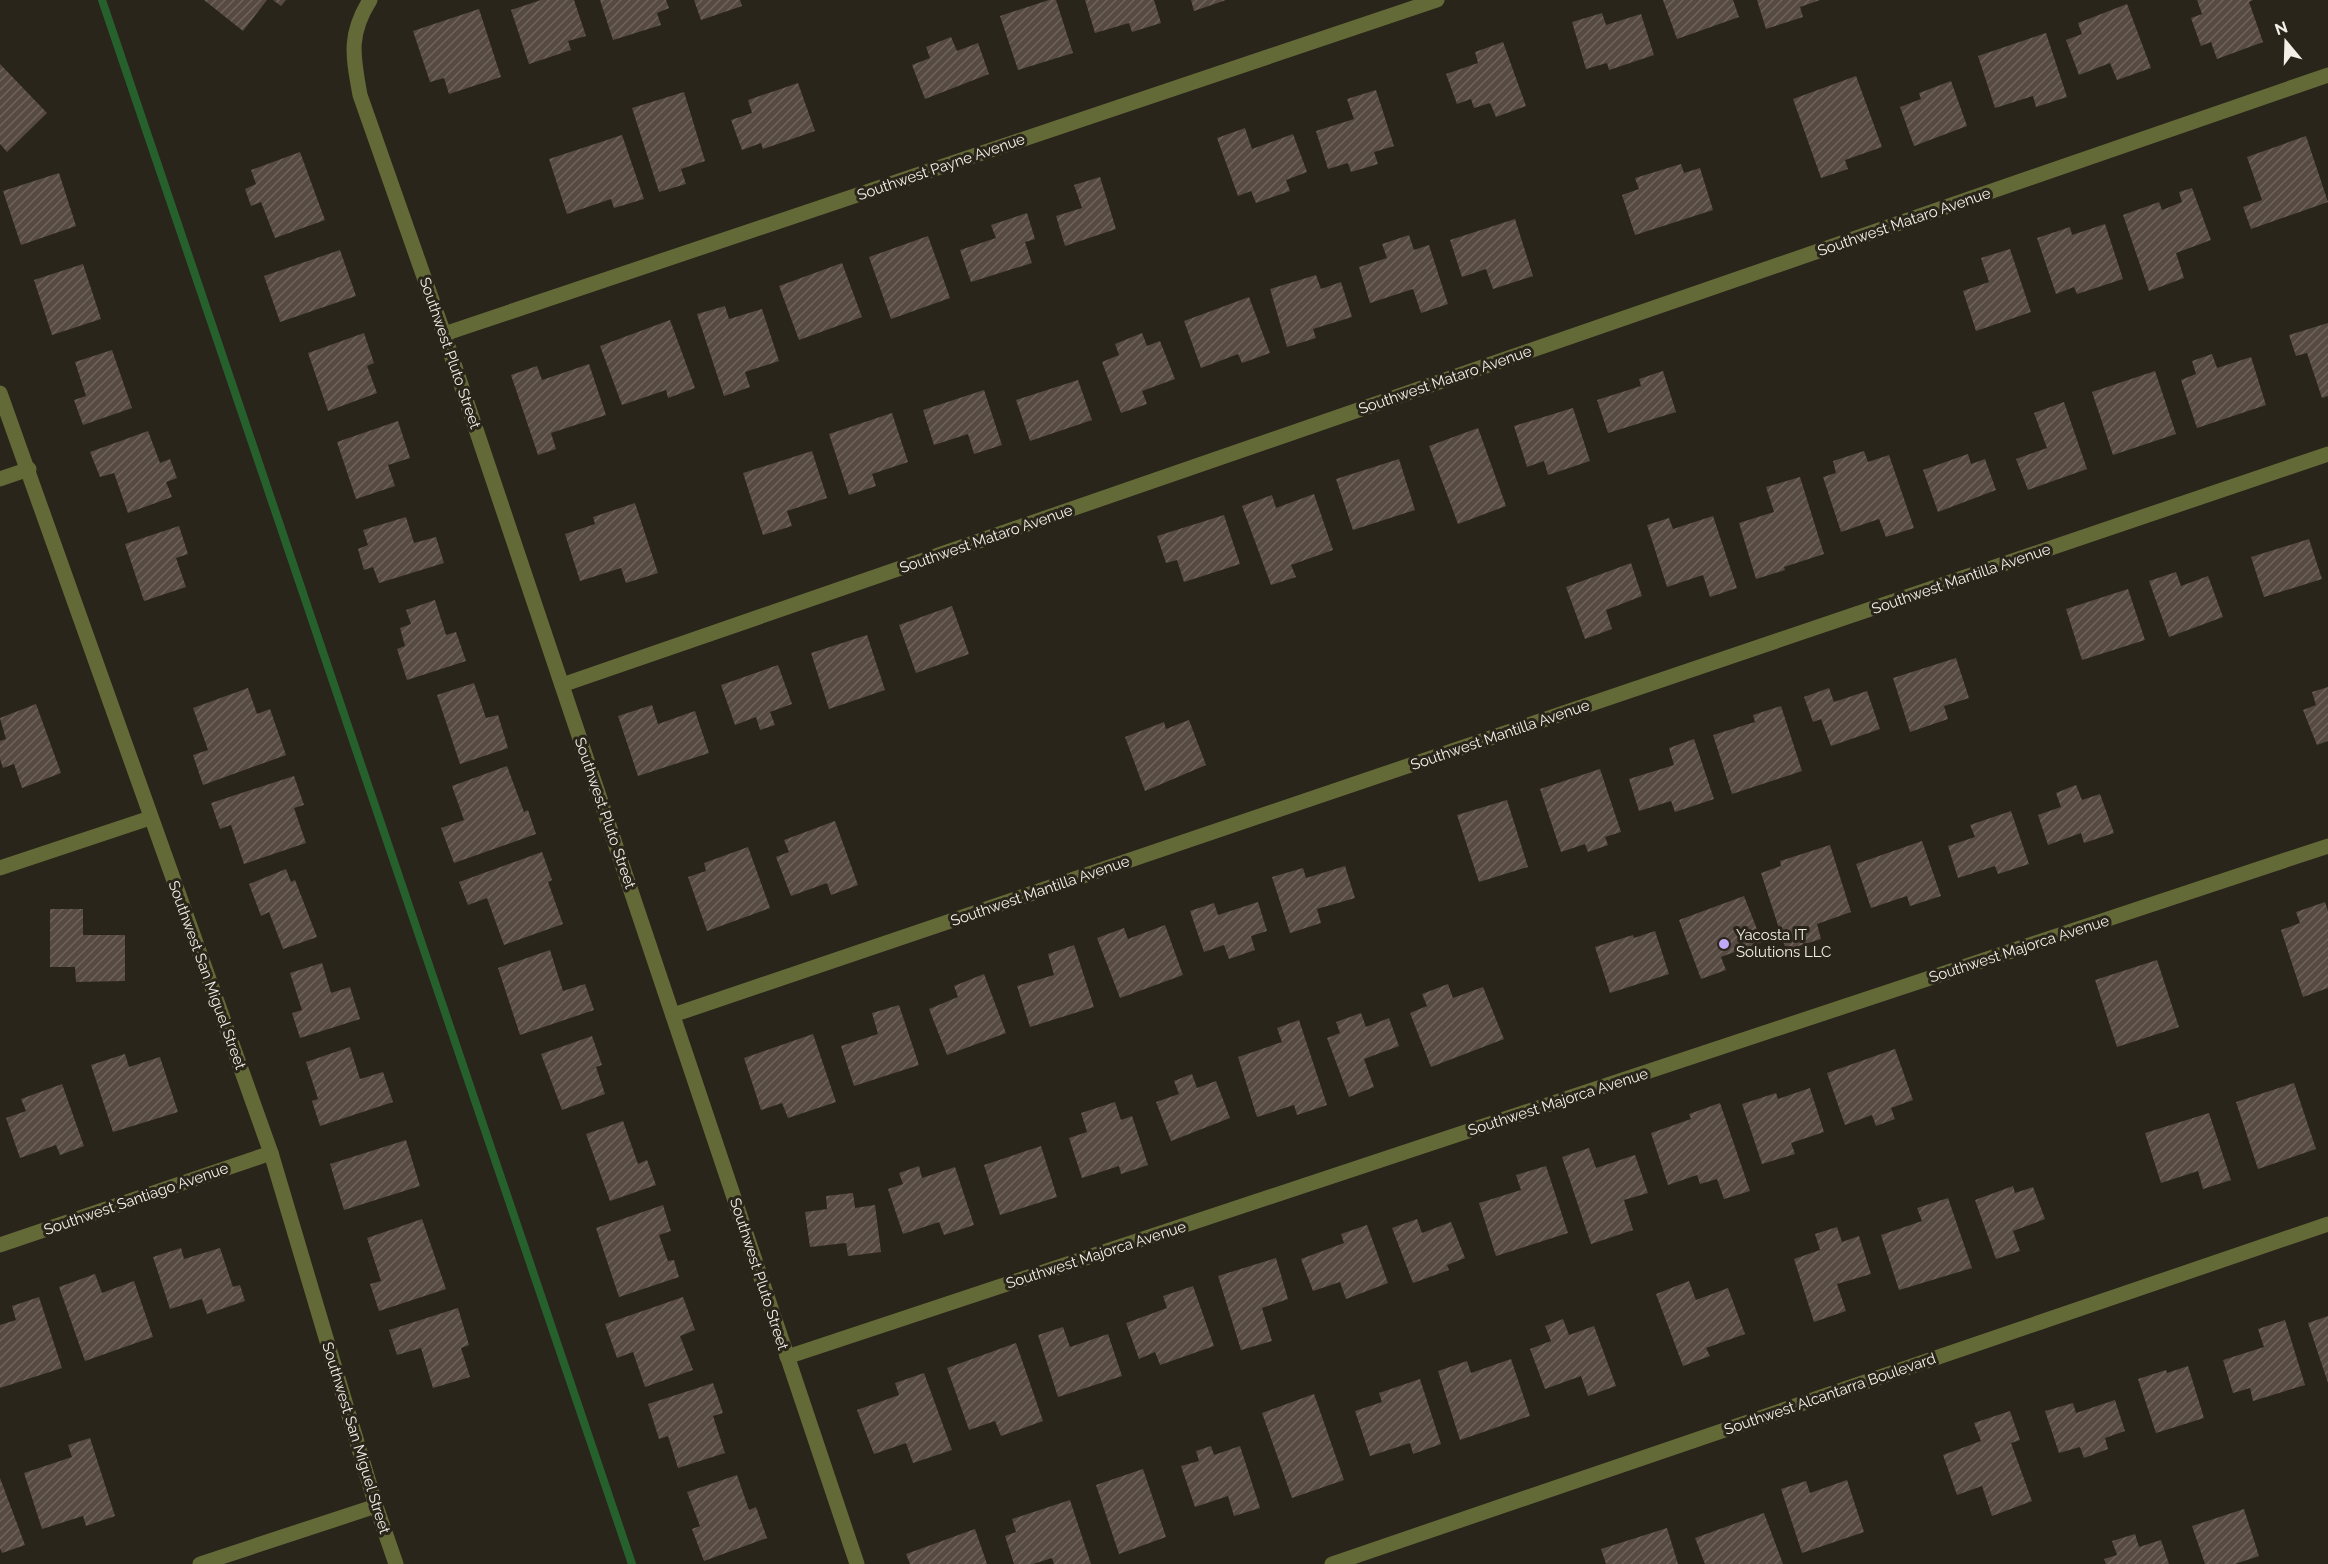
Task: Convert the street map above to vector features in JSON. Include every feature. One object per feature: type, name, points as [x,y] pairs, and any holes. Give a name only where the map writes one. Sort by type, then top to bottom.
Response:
[{"type":"street","name":"Southwest Pluto Street","points":[[370,0],[359,17],[354,37],[354,62],[360,95],[444,334],[857,1564]]},
{"type":"street","name":"Southwest Payne Avenue","points":[[444,334],[1437,0]]},
{"type":"street","name":"Southwest Mataro Avenue","points":[[562,685],[2328,75]]},
{"type":"street","name":"Southwest San Miguel Street","points":[[0,393],[271,1153],[376,1506],[396,1564]]},
{"type":"street","name":"Southwest Mantilla Avenue","points":[[673,1015],[2328,454]]},
{"type":"street","points":[[0,479],[29,469]]},
{"type":"street","points":[[0,868],[150,818]]},
{"type":"street","name":"Southwest Majorca Avenue","points":[[787,1357],[2328,846]]},
{"type":"street","name":"Southwest Santiago Avenue","points":[[0,1245],[271,1153]]},
{"type":"street","name":"Southwest Alcantarra Boulevard","points":[[1332,1564],[2328,1224]]},
{"type":"street","points":[[200,1564],[376,1506]]},
{"type":"building","points":[[204,0],[267,0],[243,31]]},
{"type":"building","points":[[273,0],[286,0],[281,6]]},
{"type":"building","points":[[541,0],[574,0],[586,36],[568,41],[571,50],[529,64],[511,10]]},
{"type":"building","points":[[600,0],[666,0],[669,8],[657,13],[661,25],[613,40]]},
{"type":"building","points":[[694,0],[740,0],[742,6],[701,20]]},
{"type":"building","points":[[1049,0],[1056,0],[1073,53],[1018,70],[1000,16]]},
{"type":"building","points":[[1085,0],[1154,0],[1161,23],[1132,32],[1129,23],[1095,33]]},
{"type":"building","points":[[1191,0],[1226,0],[1194,11]]},
{"type":"building","points":[[1663,0],[1733,0],[1739,17],[1677,39]]},
{"type":"building","points":[[1757,0],[1820,0],[1800,7],[1803,17],[1766,29]]},
{"type":"building","points":[[2197,0],[2253,0],[2249,2],[2263,42],[2217,59],[2211,42],[2201,46],[2191,18],[2202,14]]},
{"type":"building","points":[[2127,4],[2151,68],[2117,80],[2110,63],[2079,75],[2066,40],[2082,34],[2078,23]]},
{"type":"building","points":[[479,9],[501,77],[449,94],[444,78],[430,82],[413,31]]},
{"type":"building","points":[[1602,13],[1606,25],[1641,14],[1654,55],[1609,70],[1607,63],[1586,69],[1572,22]]},
{"type":"building","points":[[2046,33],[2067,97],[2036,107],[2033,96],[1995,108],[1978,56]]},
{"type":"building","points":[[951,37],[957,51],[978,43],[989,74],[925,99],[912,65],[930,58],[926,47]]},
{"type":"building","points":[[1503,42],[1526,106],[1496,117],[1490,103],[1474,108],[1471,99],[1457,104],[1446,74],[1478,63],[1475,52]]},
{"type":"building","points":[[0,64],[47,113],[7,152],[0,144]]},
{"type":"building","points":[[1856,76],[1882,147],[1845,160],[1848,169],[1821,178],[1793,99]]},
{"type":"building","points":[[1951,81],[1967,126],[1914,146],[1900,107],[1921,99],[1919,93]]},
{"type":"building","points":[[798,83],[815,131],[763,149],[761,143],[742,150],[731,120],[752,113],[748,100]]},
{"type":"building","points":[[1376,90],[1394,146],[1374,152],[1378,164],[1351,172],[1348,163],[1328,169],[1316,131],[1354,119],[1347,99]]},
{"type":"building","points":[[684,92],[705,161],[681,169],[686,184],[659,192],[632,108]]},
{"type":"building","points":[[1245,128],[1252,149],[1293,134],[1307,172],[1286,180],[1290,191],[1256,203],[1251,191],[1238,196],[1217,138]]},
{"type":"building","points":[[622,135],[644,199],[614,208],[611,199],[567,214],[549,159]]},
{"type":"building","points":[[2306,136],[2328,202],[2251,229],[2243,207],[2262,200],[2247,157]]},
{"type":"building","points":[[300,152],[325,220],[275,238],[261,202],[251,206],[245,189],[256,184],[251,170]]},
{"type":"building","points":[[1681,164],[1684,173],[1700,168],[1713,210],[1635,235],[1622,195],[1639,189],[1635,178]]},
{"type":"building","points":[[59,173],[76,226],[21,245],[3,191]]},
{"type":"building","points":[[1100,177],[1116,229],[1065,246],[1056,216],[1082,208],[1074,185]]},
{"type":"building","points":[[2192,188],[2211,240],[2176,253],[2184,278],[2149,291],[2123,215],[2159,202],[2162,210],[2182,202],[2179,192]]},
{"type":"building","points":[[1027,213],[1035,239],[1025,242],[1032,263],[971,282],[960,250],[996,238],[991,225]]},
{"type":"building","points":[[1515,219],[1533,276],[1493,289],[1486,269],[1462,277],[1450,240]]},
{"type":"building","points":[[2105,224],[2123,279],[2077,294],[2074,287],[2056,294],[2037,238],[2070,227],[2072,235]]},
{"type":"building","points":[[1409,235],[1414,250],[1429,245],[1448,304],[1421,313],[1413,289],[1370,303],[1359,267],[1387,258],[1382,244]]},
{"type":"building","points":[[928,236],[950,298],[891,319],[869,257]]},
{"type":"building","points":[[2010,249],[2031,312],[1976,331],[1963,291],[1989,282],[1981,258]]},
{"type":"building","points":[[340,250],[356,296],[280,322],[264,276]]},
{"type":"building","points":[[842,263],[862,317],[799,340],[779,286]]},
{"type":"building","points":[[83,264],[101,319],[52,335],[34,280]]},
{"type":"building","points":[[1316,275],[1321,289],[1341,282],[1352,317],[1313,329],[1316,338],[1287,347],[1270,289]]},
{"type":"building","points":[[1249,297],[1270,353],[1242,363],[1238,354],[1201,368],[1184,321]]},
{"type":"building","points":[[725,306],[729,319],[762,309],[779,361],[745,372],[750,387],[724,396],[697,314]]},
{"type":"building","points":[[670,320],[695,388],[668,398],[666,390],[622,405],[600,346]]},
{"type":"building","points":[[2328,323],[2328,396],[2322,398],[2307,353],[2296,356],[2289,335]]},
{"type":"building","points":[[364,333],[374,363],[367,366],[377,393],[328,411],[308,353]]},
{"type":"building","points":[[1142,333],[1147,346],[1160,341],[1175,379],[1142,391],[1147,404],[1121,413],[1102,362],[1119,355],[1115,344]]},
{"type":"building","points":[[112,350],[132,408],[83,425],[74,400],[86,396],[75,362]]},
{"type":"building","points":[[2212,354],[2217,368],[2251,357],[2266,405],[2197,428],[2181,380],[2196,374],[2192,361]]},
{"type":"building","points":[[589,364],[606,415],[551,433],[556,449],[538,455],[511,375],[537,366],[542,380]]},
{"type":"building","points":[[1663,371],[1676,412],[1608,433],[1597,400],[1641,386],[1639,379]]},
{"type":"building","points":[[2155,371],[2176,434],[2113,455],[2092,392]]},
{"type":"building","points":[[1078,380],[1092,420],[1030,441],[1016,400]]},
{"type":"building","points":[[984,390],[1002,445],[974,454],[968,434],[934,445],[923,410]]},
{"type":"building","points":[[2064,402],[2087,469],[2028,490],[2016,459],[2047,448],[2034,413]]},
{"type":"building","points":[[1573,408],[1590,461],[1548,475],[1544,461],[1527,467],[1514,426]]},
{"type":"building","points":[[892,413],[908,462],[872,474],[876,486],[849,495],[829,434]]},
{"type":"building","points":[[398,421],[410,458],[388,465],[395,486],[356,499],[337,442]]},
{"type":"building","points":[[1478,428],[1506,506],[1458,524],[1429,446]]},
{"type":"building","points":[[148,431],[160,463],[170,459],[177,478],[166,482],[172,497],[128,513],[114,473],[100,477],[90,452]]},
{"type":"building","points":[[812,451],[827,498],[787,511],[792,526],[763,535],[743,473]]},
{"type":"building","points":[[1864,451],[1868,462],[1889,455],[1914,528],[1886,537],[1879,519],[1841,532],[1823,477],[1836,473],[1833,461]]},
{"type":"building","points":[[1968,454],[1971,464],[1985,459],[1996,490],[1938,512],[1923,470]]},
{"type":"building","points":[[1399,459],[1415,510],[1353,530],[1336,479]]},
{"type":"building","points":[[1800,477],[1824,554],[1756,579],[1739,523],[1774,512],[1766,487]]},
{"type":"building","points":[[1314,494],[1333,550],[1291,565],[1296,577],[1271,585],[1242,506],[1272,495],[1276,508]]},
{"type":"building","points":[[635,503],[658,573],[626,583],[621,568],[580,581],[565,534],[595,524],[593,517]]},
{"type":"building","points":[[1224,515],[1240,564],[1184,582],[1177,560],[1166,563],[1157,536]]},
{"type":"building","points":[[1713,516],[1737,588],[1710,597],[1703,575],[1667,587],[1647,525],[1669,518],[1673,529]]},
{"type":"building","points":[[406,517],[414,543],[436,537],[444,563],[379,583],[373,567],[364,570],[358,549],[368,545],[363,530]]},
{"type":"building","points":[[179,526],[188,554],[176,558],[186,587],[144,601],[125,544]]},
{"type":"building","points":[[2309,539],[2322,579],[2264,597],[2251,557]]},
{"type":"building","points":[[1631,563],[1642,596],[1606,610],[1612,629],[1585,639],[1566,587]]},
{"type":"building","points":[[2176,572],[2181,586],[2208,576],[2223,617],[2169,637],[2149,581]]},
{"type":"building","points":[[2128,589],[2145,640],[2082,660],[2066,609]]},
{"type":"building","points":[[435,600],[446,635],[456,632],[466,661],[407,680],[397,649],[405,646],[400,628],[411,624],[406,610]]},
{"type":"building","points":[[952,606],[969,654],[916,673],[899,625]]},
{"type":"building","points":[[867,635],[885,690],[829,709],[811,653]]},
{"type":"building","points":[[1956,658],[1969,698],[1944,706],[1948,719],[1910,732],[1893,678]]},
{"type":"building","points":[[778,665],[792,704],[770,712],[775,725],[760,730],[756,717],[735,725],[721,685]]},
{"type":"building","points":[[474,683],[486,718],[498,715],[508,748],[460,764],[437,695]]},
{"type":"building","points":[[2328,687],[2328,741],[2317,745],[2303,710],[2316,705],[2312,692]]},
{"type":"building","points":[[248,688],[257,714],[270,709],[286,755],[203,785],[193,755],[208,750],[193,708]]},
{"type":"building","points":[[1829,688],[1834,702],[1867,691],[1880,729],[1831,746],[1821,719],[1813,722],[1804,697]]},
{"type":"building","points":[[36,704],[61,773],[22,788],[14,764],[3,768],[0,759],[0,741],[6,739],[0,718]]},
{"type":"building","points":[[652,705],[658,724],[695,711],[709,753],[638,776],[618,716]]},
{"type":"building","points":[[1781,706],[1802,771],[1732,794],[1713,735],[1755,722],[1753,715]]},
{"type":"building","points":[[1189,720],[1206,765],[1145,791],[1125,737],[1164,722],[1166,729]]},
{"type":"building","points":[[1694,739],[1714,799],[1675,812],[1671,801],[1639,811],[1629,779],[1674,765],[1669,748]]},
{"type":"building","points":[[507,766],[524,812],[528,810],[536,834],[454,863],[441,828],[464,820],[452,786]]},
{"type":"building","points":[[1600,769],[1621,832],[1605,837],[1608,845],[1588,852],[1585,844],[1561,852],[1540,789]]},
{"type":"building","points":[[294,776],[304,805],[294,808],[306,843],[244,864],[231,825],[220,829],[211,803]]},
{"type":"building","points":[[2076,785],[2082,800],[2100,794],[2114,833],[2084,843],[2081,833],[2048,845],[2038,815],[2061,807],[2056,793]]},
{"type":"building","points":[[1507,800],[1528,867],[1479,882],[1457,815]]},
{"type":"building","points":[[2011,811],[2029,864],[1998,874],[1995,866],[1958,878],[1948,846],[1975,837],[1970,825]]},
{"type":"building","points":[[835,821],[858,885],[831,895],[827,883],[791,896],[776,857],[789,852],[784,840]]},
{"type":"building","points":[[1922,841],[1941,896],[1910,906],[1907,896],[1871,908],[1856,864]]},
{"type":"building","points":[[1830,845],[1851,912],[1817,924],[1821,939],[1786,950],[1761,873],[1781,866],[1780,861]]},
{"type":"building","points":[[748,847],[770,908],[707,931],[688,877],[706,871],[704,863]]},
{"type":"building","points":[[542,852],[552,880],[548,882],[563,924],[504,945],[487,898],[468,905],[459,882]]},
{"type":"building","points":[[1345,866],[1355,898],[1317,909],[1321,923],[1290,933],[1272,877],[1303,868],[1306,878]]},
{"type":"building","points":[[286,869],[291,882],[295,880],[317,937],[283,949],[269,912],[261,916],[249,884]]},
{"type":"building","points":[[1744,896],[1762,942],[1721,957],[1726,970],[1701,979],[1679,920]]},
{"type":"building","points":[[1258,902],[1267,931],[1251,936],[1255,950],[1229,959],[1224,945],[1204,952],[1190,911],[1214,903],[1218,915]]},
{"type":"building","points":[[2325,902],[2328,911],[2328,988],[2303,997],[2281,930],[2300,923],[2296,912]]},
{"type":"building","points":[[50,909],[83,909],[83,935],[125,935],[125,981],[76,982],[75,967],[50,967]]},
{"type":"building","points":[[1165,925],[1183,975],[1120,998],[1097,938],[1124,928],[1128,939]]},
{"type":"building","points":[[1655,931],[1669,974],[1610,993],[1595,947],[1633,935],[1634,938]]},
{"type":"building","points":[[1074,945],[1094,1007],[1030,1027],[1017,986],[1054,975],[1048,954]]},
{"type":"building","points":[[550,950],[563,991],[585,984],[594,1010],[520,1035],[498,968]]},
{"type":"building","points":[[2157,960],[2179,1027],[2117,1047],[2095,980]]},
{"type":"building","points":[[322,963],[331,993],[350,987],[360,1019],[300,1038],[292,1013],[302,1010],[290,973]]},
{"type":"building","points":[[984,974],[1006,1033],[947,1055],[929,1009],[958,997],[954,986]]},
{"type":"building","points":[[1448,984],[1453,998],[1483,987],[1504,1039],[1431,1067],[1410,1013],[1427,1006],[1422,994]]},
{"type":"building","points":[[899,1005],[919,1065],[854,1086],[841,1046],[878,1034],[872,1013]]},
{"type":"building","points":[[1361,1013],[1366,1027],[1389,1018],[1399,1046],[1364,1059],[1374,1087],[1349,1097],[1327,1038],[1340,1033],[1336,1022]]},
{"type":"building","points":[[1299,1020],[1327,1105],[1297,1115],[1294,1105],[1257,1117],[1238,1057],[1282,1042],[1277,1028]]},
{"type":"building","points":[[813,1034],[836,1102],[788,1118],[782,1103],[761,1110],[744,1058]]},
{"type":"building","points":[[592,1036],[602,1065],[596,1067],[605,1094],[562,1110],[541,1054]]},
{"type":"building","points":[[350,1047],[360,1079],[383,1072],[393,1102],[320,1126],[312,1101],[318,1099],[306,1062]]},
{"type":"building","points":[[1895,1049],[1913,1100],[1891,1108],[1895,1119],[1876,1126],[1872,1115],[1845,1125],[1827,1073]]},
{"type":"building","points":[[125,1054],[129,1067],[160,1057],[178,1112],[113,1132],[91,1065]]},
{"type":"building","points":[[1192,1074],[1197,1088],[1216,1081],[1230,1118],[1171,1141],[1156,1102],[1179,1094],[1174,1081]]},
{"type":"building","points":[[2294,1083],[2316,1149],[2258,1169],[2236,1102]]},
{"type":"building","points":[[62,1084],[84,1146],[60,1155],[56,1145],[20,1158],[6,1118],[26,1111],[21,1099]]},
{"type":"building","points":[[1810,1088],[1824,1132],[1791,1143],[1795,1154],[1762,1164],[1742,1104],[1776,1093],[1778,1099]]},
{"type":"building","points":[[1115,1102],[1121,1120],[1132,1116],[1148,1165],[1121,1174],[1119,1166],[1082,1178],[1069,1138],[1087,1132],[1081,1113]]},
{"type":"building","points":[[1720,1103],[1750,1191],[1724,1199],[1717,1179],[1700,1184],[1697,1175],[1668,1185],[1651,1133],[1691,1119],[1689,1114]]},
{"type":"building","points":[[2209,1113],[2231,1180],[2203,1189],[2198,1171],[2161,1183],[2145,1133]]},
{"type":"building","points":[[623,1121],[638,1164],[647,1160],[656,1185],[610,1201],[586,1134]]},
{"type":"building","points":[[406,1140],[420,1186],[344,1210],[330,1164]]},
{"type":"building","points":[[1041,1146],[1057,1197],[1000,1215],[984,1165]]},
{"type":"building","points":[[1589,1148],[1596,1168],[1635,1155],[1648,1193],[1624,1200],[1633,1230],[1591,1244],[1562,1157]]},
{"type":"building","points":[[919,1166],[922,1178],[955,1167],[974,1225],[944,1235],[939,1222],[903,1234],[888,1189],[903,1184],[899,1173]]},
{"type":"building","points":[[1546,1166],[1568,1233],[1496,1256],[1479,1203],[1521,1190],[1516,1175]]},
{"type":"building","points":[[2013,1186],[2015,1193],[2033,1187],[2045,1219],[2013,1231],[2020,1251],[1996,1259],[1975,1200]]},
{"type":"building","points":[[853,1193],[855,1208],[875,1205],[881,1252],[848,1256],[846,1243],[810,1247],[805,1212],[827,1209],[826,1196]]},
{"type":"building","points":[[1948,1198],[1972,1268],[1899,1290],[1881,1235],[1922,1221],[1917,1208]]},
{"type":"building","points":[[663,1205],[671,1231],[659,1235],[668,1261],[674,1260],[679,1277],[619,1297],[596,1228]]},
{"type":"building","points":[[422,1219],[446,1289],[379,1311],[370,1284],[381,1281],[367,1238]]},
{"type":"building","points":[[1417,1219],[1422,1233],[1451,1222],[1465,1258],[1447,1265],[1449,1270],[1413,1283],[1392,1228]]},
{"type":"building","points":[[1367,1225],[1388,1283],[1346,1299],[1340,1282],[1313,1291],[1301,1259],[1344,1243],[1341,1234]]},
{"type":"building","points":[[1837,1227],[1842,1242],[1859,1236],[1871,1274],[1837,1284],[1846,1311],[1814,1322],[1794,1259],[1820,1250],[1815,1234]]},
{"type":"building","points":[[181,1248],[184,1259],[220,1248],[233,1287],[240,1285],[245,1301],[207,1314],[202,1299],[170,1309],[153,1257]]},
{"type":"building","points":[[1276,1258],[1288,1299],[1262,1308],[1272,1341],[1241,1350],[1218,1276]]},
{"type":"building","points":[[95,1274],[102,1293],[134,1281],[153,1337],[85,1361],[59,1287]]},
{"type":"building","points":[[1689,1281],[1696,1300],[1728,1288],[1745,1334],[1706,1348],[1710,1356],[1683,1366],[1656,1294]]},
{"type":"building","points":[[1193,1286],[1214,1346],[1160,1365],[1155,1352],[1139,1359],[1126,1323],[1167,1308],[1163,1296]]},
{"type":"building","points":[[39,1297],[62,1368],[0,1388],[0,1325],[16,1320],[12,1306]]},
{"type":"building","points":[[683,1297],[695,1330],[680,1336],[693,1370],[645,1387],[633,1352],[617,1358],[605,1324]]},
{"type":"building","points":[[458,1308],[469,1345],[461,1348],[470,1377],[433,1388],[421,1348],[397,1355],[389,1330]]},
{"type":"building","points":[[2328,1316],[2328,1383],[2308,1323]]},
{"type":"building","points":[[1563,1319],[1569,1335],[1594,1326],[1616,1386],[1588,1396],[1581,1376],[1545,1389],[1530,1349],[1551,1341],[1545,1326]]},
{"type":"building","points":[[2285,1320],[2305,1385],[2253,1401],[2250,1388],[2233,1393],[2223,1360],[2264,1347],[2258,1329]]},
{"type":"building","points":[[1063,1327],[1070,1347],[1108,1334],[1122,1376],[1058,1397],[1038,1335]]},
{"type":"building","points":[[1016,1343],[1043,1421],[1001,1436],[995,1421],[969,1430],[947,1368]]},
{"type":"building","points":[[1511,1359],[1530,1416],[1460,1440],[1438,1371],[1467,1361],[1471,1373]]},
{"type":"building","points":[[2188,1366],[2204,1418],[2156,1433],[2138,1379]]},
{"type":"building","points":[[924,1373],[952,1450],[913,1463],[906,1443],[874,1454],[857,1410],[899,1395],[895,1383]]},
{"type":"building","points":[[1420,1379],[1441,1444],[1413,1454],[1410,1443],[1370,1456],[1355,1411],[1382,1402],[1379,1393]]},
{"type":"building","points":[[713,1383],[723,1413],[713,1416],[725,1453],[678,1468],[668,1436],[659,1439],[648,1404]]},
{"type":"building","points":[[1314,1394],[1344,1480],[1292,1498],[1262,1413]]},
{"type":"building","points":[[2115,1400],[2125,1431],[2105,1438],[2108,1449],[2084,1458],[2080,1447],[2059,1453],[2045,1411],[2073,1403],[2076,1413]]},
{"type":"building","points":[[2010,1411],[2020,1440],[2011,1443],[2032,1501],[1992,1516],[1982,1486],[1957,1495],[1943,1455],[1981,1441],[1974,1423]]},
{"type":"building","points":[[90,1438],[115,1516],[86,1526],[83,1516],[42,1529],[24,1473],[72,1457],[68,1445]]},
{"type":"building","points":[[1211,1446],[1214,1455],[1240,1446],[1260,1508],[1234,1516],[1228,1496],[1195,1507],[1181,1466],[1199,1461],[1196,1451]]},
{"type":"building","points":[[1143,1469],[1166,1537],[1119,1554],[1096,1485]]},
{"type":"building","points":[[737,1475],[749,1510],[756,1507],[767,1538],[704,1561],[692,1529],[700,1526],[687,1492]]},
{"type":"building","points":[[0,1478],[25,1545],[2,1553],[0,1548]]},
{"type":"building","points":[[1847,1480],[1864,1532],[1802,1553],[1781,1489],[1806,1481],[1810,1493]]},
{"type":"building","points":[[1070,1500],[1091,1564],[1054,1564],[1052,1558],[1033,1564],[1014,1564],[1005,1536],[1016,1532],[1012,1519]]},
{"type":"building","points":[[2244,1509],[2259,1556],[2235,1564],[2205,1564],[2192,1526]]},
{"type":"building","points":[[1764,1513],[1783,1564],[1705,1564],[1695,1538]]},
{"type":"building","points":[[1667,1528],[1678,1564],[1606,1564],[1601,1549]]},
{"type":"building","points":[[975,1529],[987,1564],[910,1564],[906,1554]]},
{"type":"building","points":[[2135,1534],[2139,1547],[2161,1540],[2169,1564],[2106,1564],[2104,1559],[2117,1555],[2112,1541]]},
{"type":"waterway","points":[[102,0],[632,1564]]},
{"type":"place","name":"Yacosta IT Solutions LLC","points":[[1724,944]]}]
